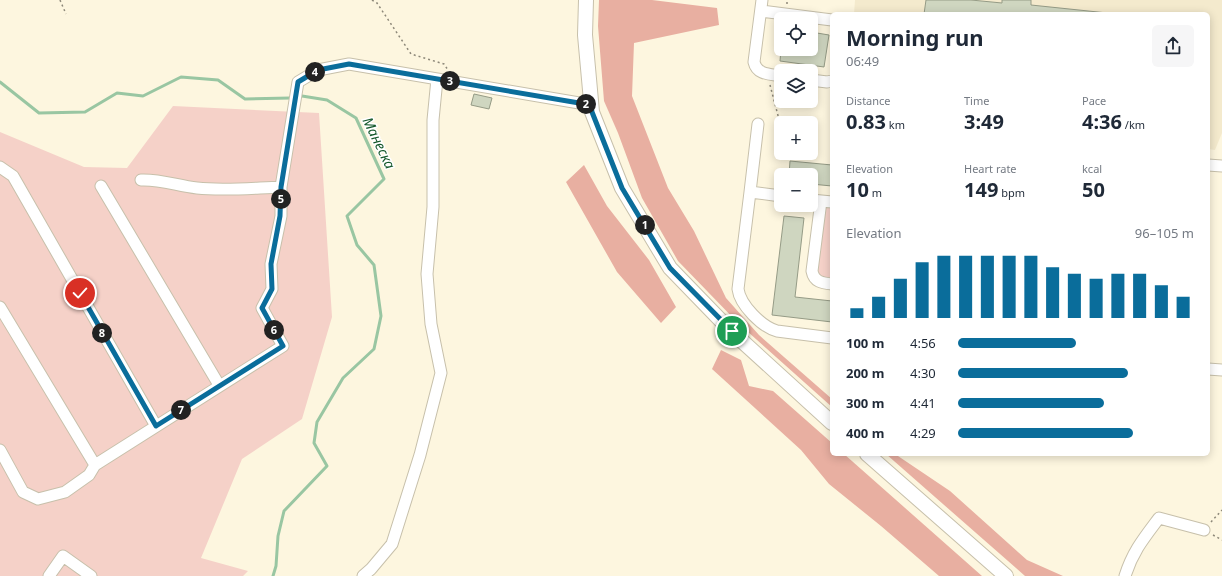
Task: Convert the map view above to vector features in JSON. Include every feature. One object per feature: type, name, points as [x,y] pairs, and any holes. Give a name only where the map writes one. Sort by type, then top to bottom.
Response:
[{"type":"main road","points":[[586,0],[585,35],[592,112],[622,188],[670,268],[732,331],[830,421]]},
{"type":"main road","points":[[869,456],[1006,576]]},
{"type":"street","points":[[774,75],[760,72],[754,62],[762,5],[830,20]]},
{"type":"street","points":[[0,450],[23,492],[38,499],[65,492],[89,475],[95,465],[219,385],[283,346],[262,308],[272,289],[271,264],[280,216],[281,187],[298,82],[318,70],[349,64],[591,105]]},
{"type":"street","points":[[363,576],[392,544],[420,455],[441,374],[431,324],[427,274],[433,207],[433,120],[437,79]]},
{"type":"street","points":[[818,81],[830,81]]},
{"type":"street","points":[[758,124],[738,289],[740,299],[763,324],[771,329],[830,338]]},
{"type":"street","points":[[1210,165],[1222,166]]},
{"type":"street","points":[[0,167],[13,176],[156,426]]},
{"type":"street","points":[[141,180],[152,179],[197,188],[242,189],[281,187]]},
{"type":"street","points":[[101,186],[219,385]]},
{"type":"street","points":[[750,192],[774,195]]},
{"type":"street","points":[[821,201],[813,276],[819,282],[830,284]]},
{"type":"street","points":[[0,307],[95,465]]},
{"type":"street","points":[[1210,369],[1222,370]]},
{"type":"street","points":[[1125,576],[1131,560],[1141,542],[1159,518],[1204,530]]},
{"type":"street","points":[[49,576],[63,556],[91,576]]},
{"type":"path","points":[[60,0],[66,14]]},
{"type":"path","points":[[372,0],[377,3],[410,54],[444,64],[454,82]]},
{"type":"path","points":[[767,74],[778,116]]},
{"type":"path","points":[[1204,530],[1222,510]]},
{"type":"shaded area","points":[[599,0],[652,0],[717,8],[719,25],[634,43],[632,96],[668,188],[694,231],[726,298],[759,335],[830,397],[830,405],[738,323],[678,261],[642,198],[618,133],[604,101],[598,26]]},
{"type":"shaded area","points":[[855,0],[1222,0],[1222,133],[1215,150],[1210,149],[1210,12],[854,12]]},
{"type":"shaded area","points":[[173,106],[319,113],[332,317],[302,419],[242,459],[201,558],[248,571],[243,576],[0,576],[0,132],[84,167],[127,168]]},
{"type":"shaded area","points":[[584,165],[607,206],[649,260],[676,307],[661,323],[617,272],[566,182]]},
{"type":"shaded area","points":[[830,206],[830,278],[821,277],[817,271],[825,209]]},
{"type":"shaded area","points":[[721,350],[741,360],[749,386],[773,391],[830,441],[830,456],[846,456],[982,576],[939,576],[829,484],[801,450],[712,369]]},
{"type":"shaded area","points":[[888,456],[898,456],[950,491],[1027,560],[1063,576],[1025,576]]},
{"type":"building","points":[[926,0],[971,0],[1002,3],[1002,0],[1031,0],[1031,5],[1098,12],[924,12]]},
{"type":"building","points":[[818,33],[829,35],[824,67],[818,66],[818,64],[802,64],[780,61],[780,56],[818,56]]},
{"type":"building","points":[[474,94],[492,98],[489,109],[471,105]]},
{"type":"building","points":[[790,161],[830,165],[830,186],[818,185],[818,168],[790,168]]},
{"type":"building","points":[[784,216],[804,218],[795,297],[830,301],[830,322],[772,315]]},
{"type":"waterway","name":"Манеска","points":[[0,82],[39,113],[85,112],[117,93],[143,96],[181,77],[218,80],[245,99],[290,98]]},
{"type":"waterway","name":"Манеска","points":[[273,576],[276,566],[278,536],[284,511],[327,466],[314,443],[317,422],[343,378],[374,349],[381,316],[374,265],[357,245],[347,216],[384,179],[356,118],[327,100],[302,96]]},
{"type":"route","points":[[80,293],[156,426],[283,346],[262,308],[272,289],[271,264],[280,216],[281,187],[298,82],[318,70],[349,64],[591,105],[592,112],[622,188],[670,268],[732,331]]}]
